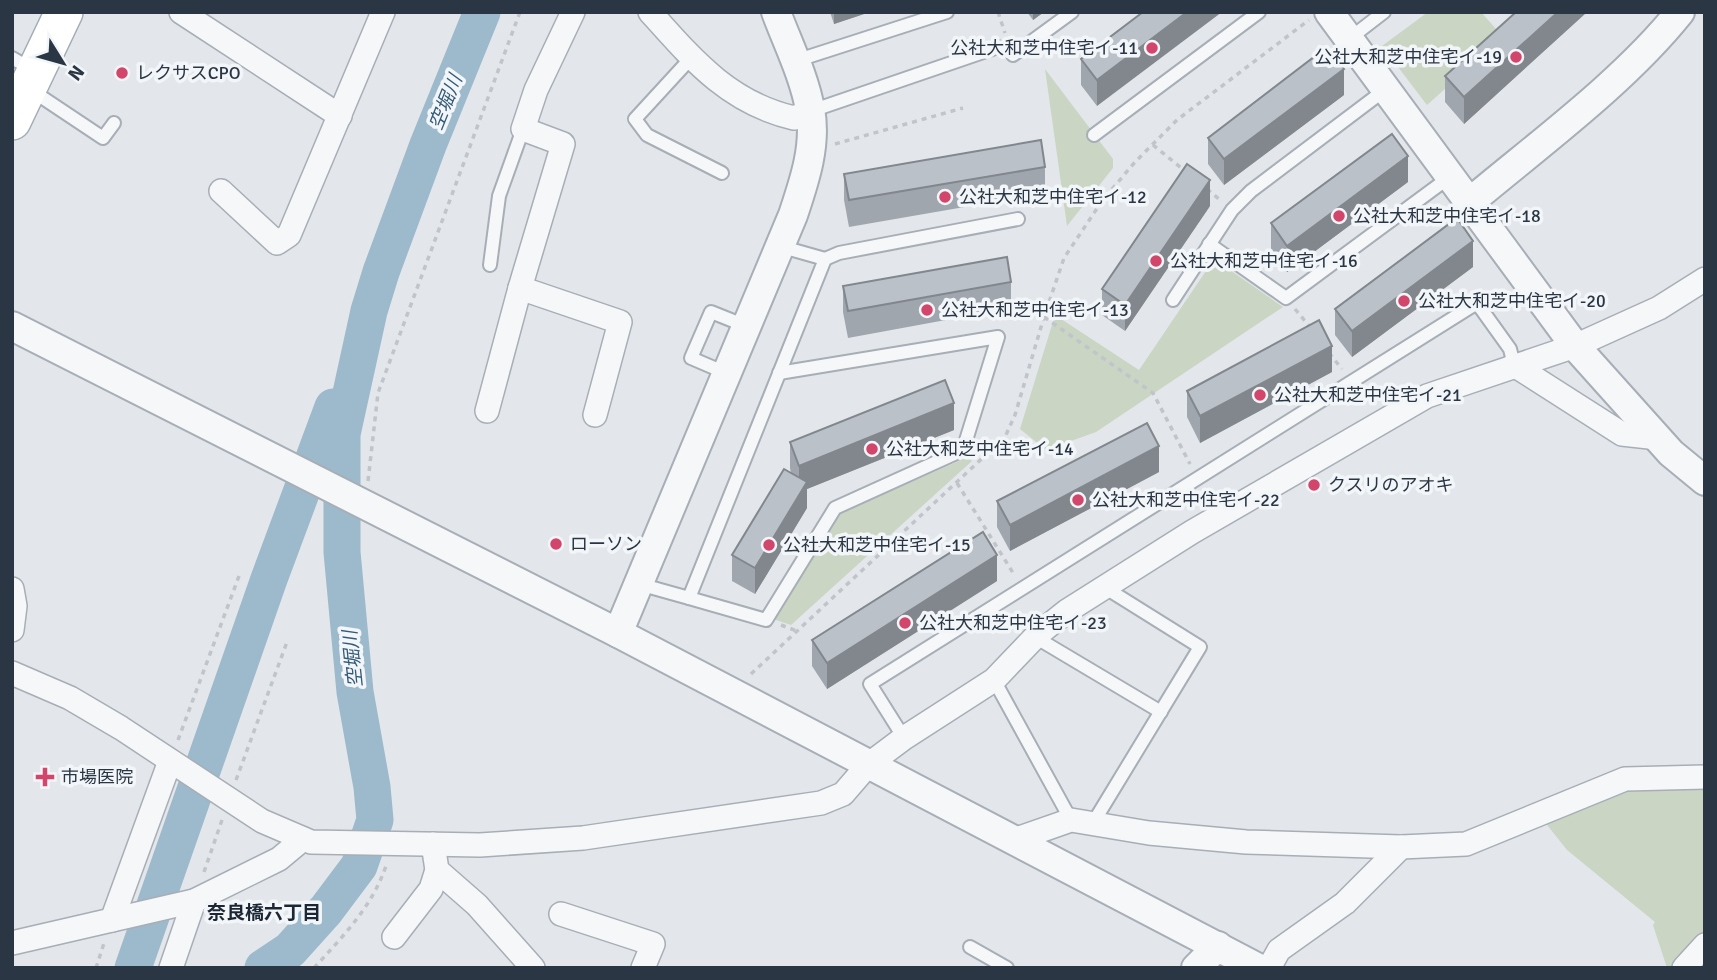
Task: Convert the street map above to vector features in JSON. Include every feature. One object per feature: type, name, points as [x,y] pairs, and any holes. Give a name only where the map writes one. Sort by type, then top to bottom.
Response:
[{"type":"main road","points":[[12,121],[25,73],[64,12]]},
{"type":"street","points":[[181,12],[340,117]]},
{"type":"street","points":[[221,191],[277,243],[289,235],[383,12]]},
{"type":"street","points":[[487,411],[520,288],[564,144],[523,129],[536,90],[573,12]]},
{"type":"street","points":[[650,12],[715,81],[747,102],[794,118],[811,111]]},
{"type":"street","points":[[618,633],[793,215],[807,170],[811,111],[776,12]]},
{"type":"street","points":[[1329,12],[1575,346],[1671,453],[1705,481]]},
{"type":"street","points":[[1470,202],[1613,81],[1663,34],[1680,12]]},
{"type":"street","points":[[12,673],[70,698],[121,728],[262,821],[303,839],[321,843],[480,845],[583,838],[821,803],[842,794],[868,765],[904,738],[994,680],[1035,637],[1067,611],[1192,531],[1427,396],[1575,346],[1659,308],[1705,279]]},
{"type":"street","points":[[520,288],[620,323],[595,415]]},
{"type":"street","points":[[12,326],[284,463],[367,494],[618,633],[1258,968]]},
{"type":"street","points":[[1514,365],[1622,435],[1658,438]]},
{"type":"street","points":[[12,589],[15,606],[12,631]]},
{"type":"street","points":[[116,919],[171,762]]},
{"type":"street","points":[[1014,840],[1082,822],[1149,833],[1246,842],[1401,847],[1466,844],[1625,779],[1705,777]]},
{"type":"street","points":[[15,939],[189,902],[279,859],[303,839]]},
{"type":"street","points":[[433,844],[442,874],[477,905],[533,968]]},
{"type":"street","points":[[1269,968],[1279,950],[1345,903],[1401,847]]},
{"type":"street","points":[[394,937],[442,874]]},
{"type":"street","points":[[171,968],[189,902]]},
{"type":"street","points":[[561,914],[653,944],[643,968]]},
{"type":"street","points":[[1684,968],[1705,945]]},
{"type":"street","points":[[1196,968],[1218,946]]},
{"type":"lane","points":[[795,61],[947,12]]},
{"type":"lane","points":[[1013,55],[1072,12]]},
{"type":"lane","points":[[1094,135],[1259,12]]},
{"type":"lane","points":[[1349,39],[1384,12]]},
{"type":"lane","points":[[811,111],[998,47]]},
{"type":"lane","points":[[691,58],[635,119],[647,135],[722,173]]},
{"type":"lane","points":[[25,73],[103,138],[114,123]]},
{"type":"lane","points":[[1173,300],[1232,210],[1251,191],[1386,89]]},
{"type":"lane","points":[[490,265],[499,196],[523,129]]},
{"type":"lane","points":[[1209,244],[1286,298],[1451,176]]},
{"type":"lane","points":[[779,246],[825,259],[839,253],[1018,219]]},
{"type":"lane","points":[[689,598],[825,259]]},
{"type":"lane","points":[[904,738],[870,684],[1477,303],[1510,349],[1514,365]]},
{"type":"lane","points":[[726,373],[691,358],[711,312],[746,326]]},
{"type":"lane","points":[[639,584],[766,620],[835,508],[963,450],[998,337],[779,373]]},
{"type":"lane","points":[[994,680],[1082,822],[1161,712],[1200,647],[1104,587]]},
{"type":"lane","points":[[1035,637],[1161,712]]},
{"type":"lane","points":[[970,947],[1006,968]]},
{"type":"path","points":[[367,494],[379,393],[520,12]]},
{"type":"path","points":[[731,692],[1005,437],[1016,415],[1064,258],[1102,201],[1177,120],[1320,12]]},
{"type":"path","points":[[810,153],[963,108]]},
{"type":"path","points":[[1153,144],[1193,177]]},
{"type":"path","points":[[1203,186],[1232,210]]},
{"type":"path","points":[[1286,298],[1311,329]]},
{"type":"path","points":[[1044,317],[1153,393],[1198,478]]},
{"type":"path","points":[[1327,350],[1352,382]]},
{"type":"path","points":[[957,483],[1023,589]]},
{"type":"path","points":[[171,762],[239,576]]},
{"type":"path","points":[[189,902],[287,642]]},
{"type":"path","points":[[314,968],[350,929],[370,902],[393,844]]},
{"type":"green space","points":[[1428,12],[1481,12],[1503,37],[1427,105],[1382,46]]},
{"type":"green space","points":[[1045,69],[1113,159],[1113,168],[1067,226]]},
{"type":"green space","points":[[1214,259],[1283,307],[1096,432],[1046,450],[1020,429],[1055,315],[1139,370]]},
{"type":"green space","points":[[968,457],[972,461],[791,625],[773,619],[839,514]]},
{"type":"green space","points":[[1632,785],[1705,787],[1705,932],[1672,968],[1667,968],[1653,925],[1655,922],[1567,850],[1544,821]]},
{"type":"building","points":[[1143,12],[1187,12],[1097,80],[1081,59]]},
{"type":"building","points":[[1516,12],[1558,12],[1464,97],[1445,76]]},
{"type":"building","points":[[1327,47],[1344,69],[1224,159],[1208,138]]},
{"type":"building","points":[[1392,134],[1408,156],[1287,246],[1271,223]]},
{"type":"building","points":[[1041,140],[1045,167],[849,200],[844,174]]},
{"type":"building","points":[[1187,164],[1210,180],[1125,305],[1102,289]]},
{"type":"building","points":[[1457,218],[1473,241],[1352,331],[1335,309]]},
{"type":"building","points":[[1007,257],[1011,282],[848,311],[843,286]]},
{"type":"building","points":[[1319,320],[1332,346],[1200,416],[1187,391]]},
{"type":"building","points":[[945,380],[954,403],[799,466],[790,442]]},
{"type":"building","points":[[1147,423],[1159,446],[1010,525],[997,501]]},
{"type":"building","points":[[784,469],[807,482],[755,568],[732,555]]},
{"type":"building","points":[[983,532],[997,555],[827,663],[812,640]]},
{"type":"waterway","name":"空堀川","points":[[263,968],[290,950],[326,910],[359,866],[375,820],[372,787],[355,692],[342,552],[342,434],[369,311],[381,272],[428,145],[482,12]]},
{"type":"waterway","name":"空堀川","points":[[133,968],[269,579],[333,407]]},
{"type":"place","name":"公社大和芝中住宅イ-11","points":[[1152,48]]},
{"type":"place","name":"公社大和芝中住宅イ-19","points":[[1516,57]]},
{"type":"place","name":"レクサスCPO","points":[[122,73]]},
{"type":"place","name":"公社大和芝中住宅イ-12","points":[[945,197]]},
{"type":"place","name":"公社大和芝中住宅イ-18","points":[[1339,216]]},
{"type":"place","name":"公社大和芝中住宅イ-16","points":[[1156,261]]},
{"type":"place","name":"公社大和芝中住宅イ-20","points":[[1404,301]]},
{"type":"place","name":"公社大和芝中住宅イ-13","points":[[927,310]]},
{"type":"place","name":"公社大和芝中住宅イ-21","points":[[1260,395]]},
{"type":"place","name":"公社大和芝中住宅イ-14","points":[[872,449]]},
{"type":"place","name":"クスリのアオキ","points":[[1314,485]]},
{"type":"place","name":"公社大和芝中住宅イ-22","points":[[1078,500]]},
{"type":"place","name":"ローソン","points":[[556,544]]},
{"type":"place","name":"公社大和芝中住宅イ-15","points":[[769,545]]},
{"type":"place","name":"公社大和芝中住宅イ-23","points":[[905,623]]},
{"type":"place","name":"市場医院","points":[[45,777]]},
{"type":"district","name":"奈良橋六丁目","points":[[264,912]]}]
